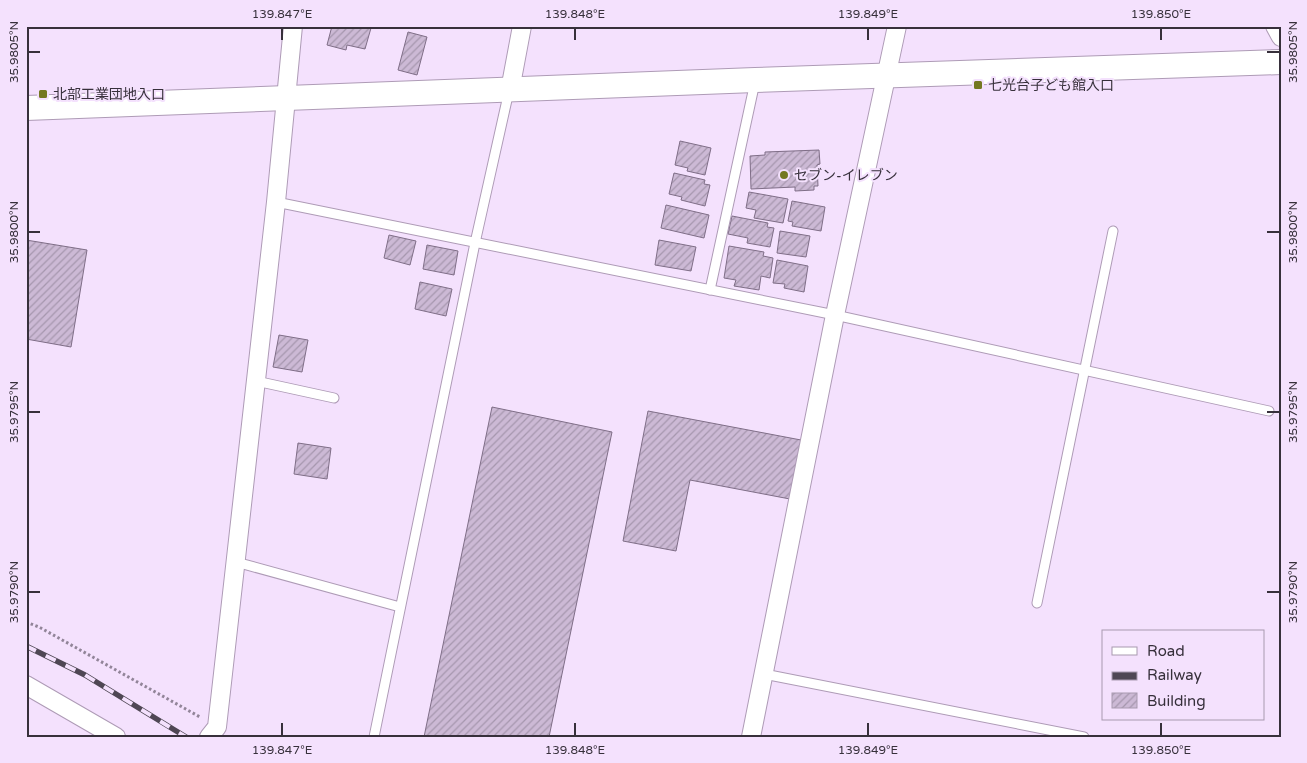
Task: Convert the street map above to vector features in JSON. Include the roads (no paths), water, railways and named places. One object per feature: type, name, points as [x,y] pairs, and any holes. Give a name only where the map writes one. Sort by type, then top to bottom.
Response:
[{"type":"street","points":[[213,732],[236,562],[276,202],[293,26]]},
{"type":"street","points":[[510,90],[522,26]]},
{"type":"street","points":[[751,737],[835,315],[897,26]]},
{"type":"street","points":[[1275,26],[1281,38]]},
{"type":"street","points":[[26,108],[1281,62]]},
{"type":"street","points":[[26,685],[116,737]]},
{"type":"lane","points":[[710,290],[755,80]]},
{"type":"lane","points":[[374,737],[475,243],[510,90]]},
{"type":"lane","points":[[276,202],[835,315],[1269,411]]},
{"type":"lane","points":[[1037,603],[1113,231]]},
{"type":"lane","points":[[256,381],[334,398]]},
{"type":"lane","points":[[236,562],[400,607]]},
{"type":"lane","points":[[764,674],[1084,737]]},
{"type":"railway","points":[[26,646],[85,675],[186,737]]},
{"type":"place","name":"七光台子ども館入口","points":[[978,85]]},
{"type":"place","name":"北部工業団地入口","points":[[43,94]]},
{"type":"place","name":"セブン-イレブン","points":[[784,175]]}]
